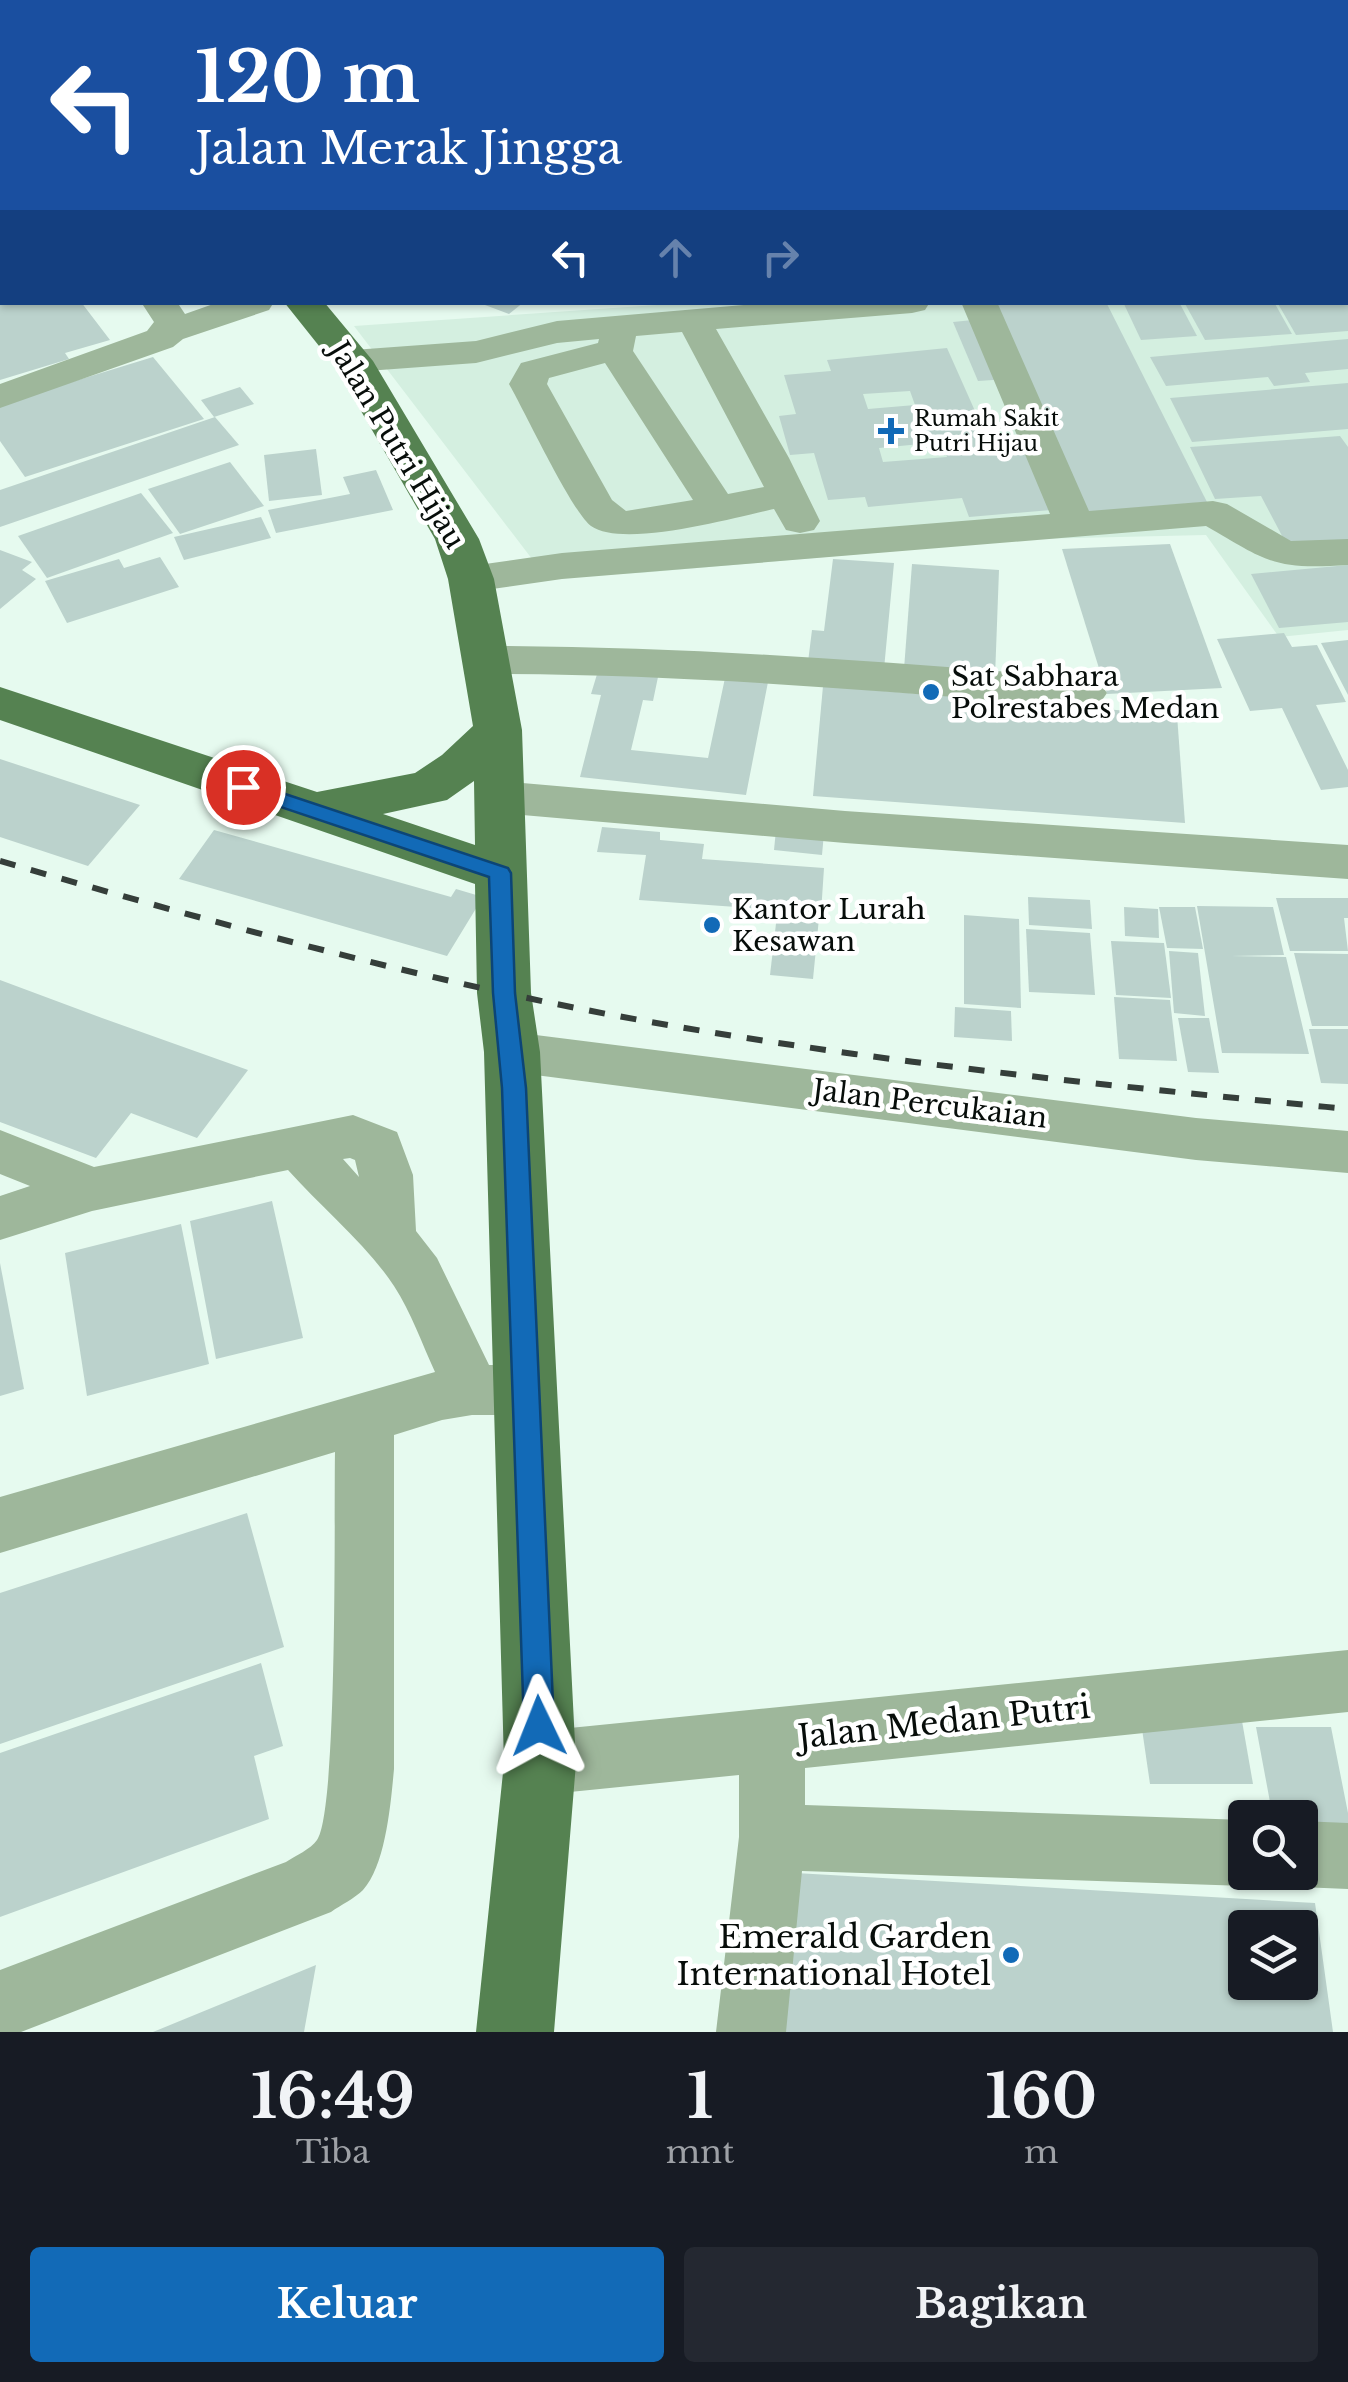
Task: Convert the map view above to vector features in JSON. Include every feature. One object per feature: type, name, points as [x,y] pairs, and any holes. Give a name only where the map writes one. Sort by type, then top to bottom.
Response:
[{"type":"main road","name":"Jalan Putri Hijau","points":[[307,305],[343,348],[457,539],[471,579],[498,730],[504,993],[512,1052],[499,1390],[540,1763],[507,2028]]},
{"type":"main road","points":[[0,704],[500,873]]},
{"type":"main road","points":[[313,810],[428,788],[460,767],[498,730]]},
{"type":"street","points":[[0,397],[160,340],[164,317],[238,305]]},
{"type":"street","points":[[785,495],[626,523],[606,518],[595,506],[528,384],[534,372],[617,339],[694,322],[879,305]]},
{"type":"street","points":[[980,305],[1075,525]]},
{"type":"street","points":[[694,322],[815,547]]},
{"type":"street","points":[[343,348],[476,352],[557,332],[617,339]]},
{"type":"street","points":[[617,339],[718,508]]},
{"type":"street","points":[[471,579],[562,566],[1213,513],[1282,552],[1348,552]]},
{"type":"street","points":[[486,660],[570,659],[795,670],[1086,693]]},
{"type":"street","points":[[499,796],[864,828],[1348,862]]},
{"type":"street","name":"Jalan Percukaian","points":[[512,1052],[1196,1140],[1348,1152]]},
{"type":"street","points":[[0,1218],[92,1188],[301,1149],[388,1237],[499,1390],[365,1415],[0,1526]]},
{"type":"street","points":[[0,1152],[92,1188]]},
{"type":"street","points":[[0,2005],[307,1888],[341,1865],[357,1823],[361,1769],[365,1415]]},
{"type":"street","name":"Jalan Medan Putri","points":[[540,1763],[1348,1682]]},
{"type":"street","points":[[750,2032],[772,1837],[772,1740]]},
{"type":"street","points":[[772,1837],[1228,1851]]},
{"type":"street","points":[[1318,1855],[1348,1856]]},
{"type":"shaded area","name":"Rumah Sakit Putri Hijau","points":[[657,305],[1348,305],[1348,630],[1279,637],[1206,535],[1032,539],[640,573],[545,576],[354,326]]},
{"type":"building","points":[[0,305],[83,305],[110,340],[65,353],[69,359],[0,380]]},
{"type":"building","points":[[485,305],[520,305],[509,314]]},
{"type":"building","points":[[985,305],[1108,305],[1207,502],[1075,513]]},
{"type":"building","points":[[1124,305],[1181,305],[1197,336],[1141,340]]},
{"type":"building","points":[[1186,305],[1276,305],[1292,334],[1205,340]]},
{"type":"building","points":[[1279,305],[1348,305],[1348,331],[1296,335]]},
{"type":"building","points":[[983,319],[1008,379],[978,381],[953,322]]},
{"type":"building","points":[[1348,339],[1348,369],[1305,373],[1310,382],[1274,386],[1268,377],[1166,386],[1150,357]]},
{"type":"building","points":[[947,348],[991,447],[1023,444],[1051,510],[969,517],[962,498],[868,507],[865,497],[828,500],[814,453],[790,455],[779,416],[796,414],[784,375],[831,371],[827,360]],"holes":[[[910,391],[915,405],[868,409],[863,394]],[[931,443],[934,452],[945,451],[947,457],[883,462],[879,448]]]},
{"type":"building","points":[[153,357],[204,419],[25,477],[0,441],[0,404]]},
{"type":"building","points":[[1348,383],[1348,429],[1192,442],[1170,398]]},
{"type":"building","points":[[240,387],[254,404],[214,417],[201,400]]},
{"type":"building","points":[[215,417],[239,445],[0,527],[0,490]]},
{"type":"building","points":[[1340,436],[1348,447],[1348,547],[1290,551],[1261,496],[1215,499],[1190,447]]},
{"type":"building","points":[[316,449],[322,495],[269,501],[264,455]]},
{"type":"building","points":[[230,462],[264,506],[180,534],[148,489]]},
{"type":"building","points":[[376,470],[393,510],[276,533],[268,510],[350,494],[343,477]]},
{"type":"building","points":[[141,493],[173,533],[47,578],[18,536]]},
{"type":"building","points":[[261,517],[271,538],[184,560],[174,537]]},
{"type":"building","points":[[1170,544],[1222,688],[1107,694],[1062,549]]},
{"type":"building","points":[[0,550],[32,562],[22,570],[36,579],[0,609]]},
{"type":"building","points":[[160,557],[179,587],[67,623],[45,581],[119,559],[124,568]]},
{"type":"building","points":[[833,559],[894,563],[884,669],[808,662],[812,630],[824,631]]},
{"type":"building","points":[[912,564],[999,570],[995,677],[904,669]]},
{"type":"building","points":[[1348,565],[1348,622],[1279,628],[1251,574]]},
{"type":"building","points":[[1284,633],[1292,647],[1317,645],[1346,702],[1316,705],[1348,770],[1348,787],[1321,790],[1282,708],[1250,711],[1217,639]]},
{"type":"building","points":[[1348,640],[1348,695],[1321,643]]},
{"type":"building","points":[[598,671],[658,677],[653,701],[643,700],[631,750],[708,758],[725,678],[768,682],[746,795],[580,777],[601,695],[591,694]]},
{"type":"building","points":[[823,686],[1177,715],[1185,823],[813,796]]},
{"type":"building","points":[[0,759],[140,805],[88,866],[0,837]]},
{"type":"building","points":[[602,827],[660,832],[660,840],[704,844],[702,859],[824,868],[821,913],[639,900],[646,855],[597,852]]},
{"type":"building","points":[[214,830],[451,897],[456,889],[483,897],[447,956],[179,879]]},
{"type":"building","points":[[776,830],[824,833],[822,855],[774,850]]},
{"type":"building","points":[[1028,897],[1090,900],[1092,929],[1029,925]]},
{"type":"building","points":[[1276,898],[1348,898],[1348,918],[1344,918],[1348,951],[1290,951]]},
{"type":"building","points":[[1197,906],[1273,907],[1284,955],[1231,956],[1286,957],[1309,1054],[1222,1053]]},
{"type":"building","points":[[1124,907],[1158,909],[1159,938],[1125,936]]},
{"type":"building","points":[[1159,907],[1195,907],[1203,949],[1167,948]]},
{"type":"building","points":[[777,915],[819,918],[813,979],[770,975]]},
{"type":"building","points":[[964,915],[1019,919],[1021,1008],[964,1004]]},
{"type":"building","points":[[1026,929],[1090,933],[1095,995],[1029,992]]},
{"type":"building","points":[[1111,941],[1164,943],[1171,998],[1116,995]]},
{"type":"building","points":[[1169,951],[1198,953],[1205,1016],[1174,1013]]},
{"type":"building","points":[[1294,953],[1348,954],[1348,1026],[1312,1026]]},
{"type":"building","points":[[0,980],[248,1070],[197,1138],[131,1113],[96,1158],[0,1122]]},
{"type":"building","points":[[1114,997],[1170,1000],[1177,1061],[1119,1059]]},
{"type":"building","points":[[955,1007],[1011,1011],[1012,1041],[954,1037]]},
{"type":"building","points":[[1178,1018],[1209,1018],[1219,1073],[1188,1072]]},
{"type":"building","points":[[1309,1029],[1348,1029],[1348,1084],[1321,1083]]},
{"type":"building","points":[[272,1201],[303,1338],[216,1359],[190,1221]]},
{"type":"building","points":[[181,1224],[209,1364],[87,1396],[65,1253]]},
{"type":"building","points":[[0,1263],[24,1389],[0,1396]]},
{"type":"building","points":[[247,1513],[284,1647],[0,1744],[0,1593]]},
{"type":"building","points":[[261,1663],[283,1746],[254,1756],[269,1819],[0,1917],[0,1753]]},
{"type":"building","points":[[1242,1721],[1253,1784],[1150,1784],[1141,1722]]},
{"type":"building","points":[[1256,1727],[1331,1727],[1348,1813],[1348,1834],[1318,1835],[1318,1800],[1270,1800]]},
{"type":"building","name":"Emerald Garden International Hotel","points":[[778,1872],[1315,1903],[1316,1910],[1228,1910],[1228,2000],[1318,2000],[1318,1924],[1333,2032],[775,2032]]},
{"type":"building","points":[[316,1965],[304,2032],[153,2032]]},
{"type":"railway","points":[[0,861],[378,964],[607,1014],[884,1058],[1348,1109]]},
{"type":"place","name":"Rumah Sakit Putri Hijau","points":[[891,431]]},
{"type":"place","name":"Sat Sabhara Polrestabes Medan","points":[[931,692]]},
{"type":"place","name":"Kantor Lurah Kesawan","points":[[712,925]]},
{"type":"place","name":"Emerald Garden International Hotel","points":[[1011,1955]]},
{"type":"route","points":[[243,787],[500,873],[504,993],[514,1088],[539,1726]]}]
